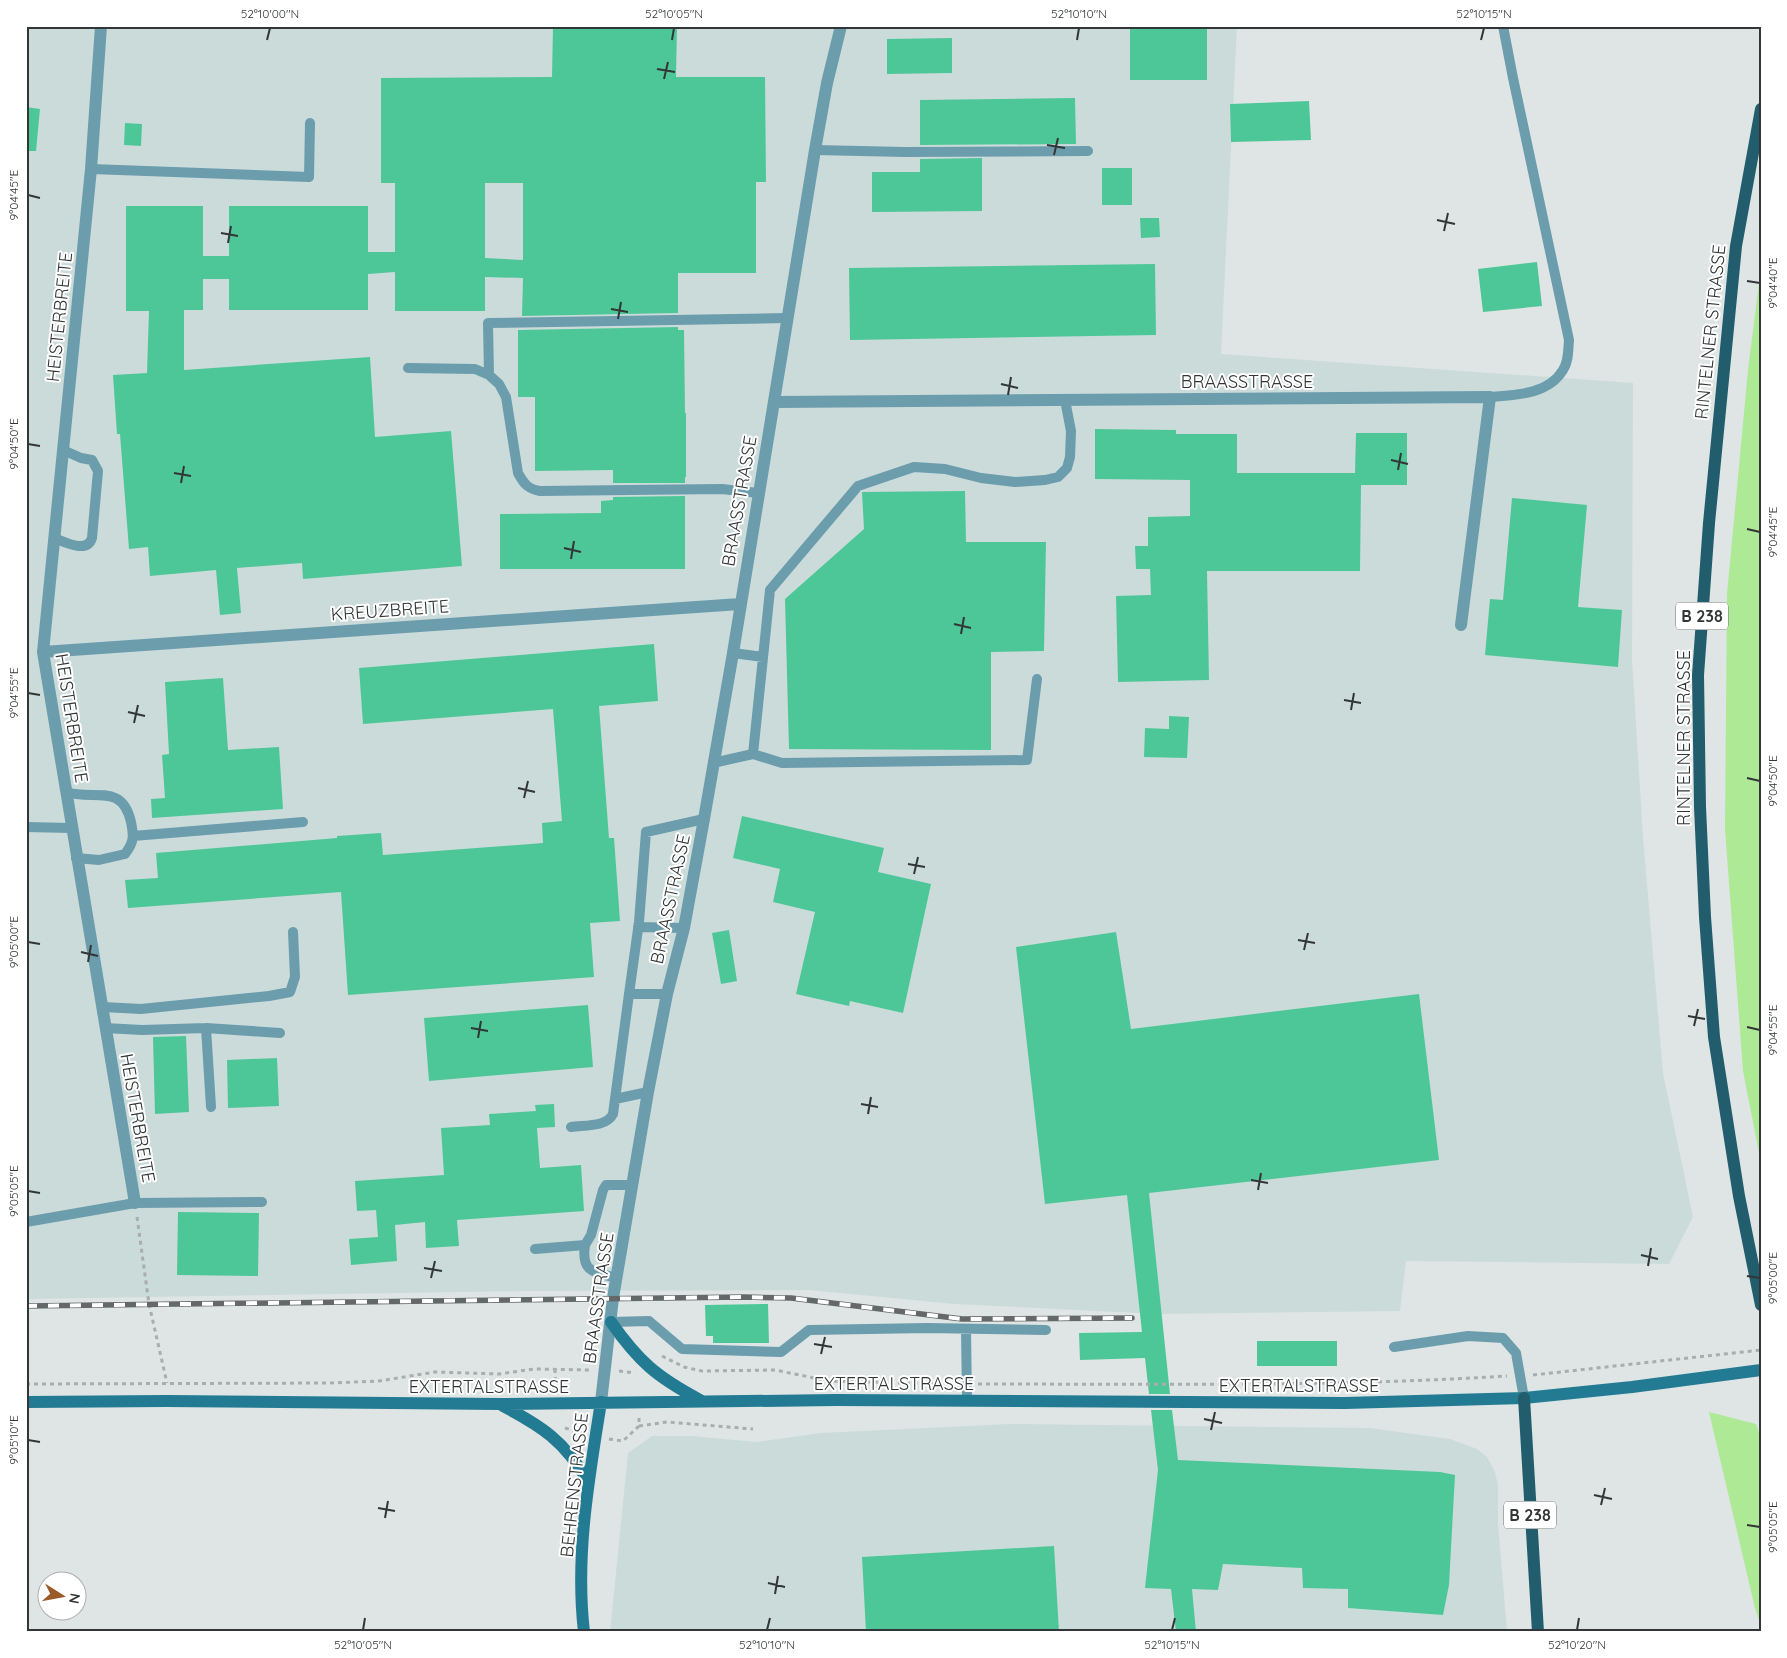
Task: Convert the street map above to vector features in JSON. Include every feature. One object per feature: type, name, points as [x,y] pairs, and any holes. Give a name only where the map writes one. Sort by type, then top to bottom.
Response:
[{"type":"main road","name":"RINTELNER STRASSE","points":[[1761,109],[1736,246],[1709,523],[1698,675],[1704,907],[1714,1037],[1739,1196],[1761,1305]]},
{"type":"main road","points":[[611,1322],[647,1366],[670,1384],[702,1401]]},
{"type":"main road","name":"EXTERTALSTRASSE","points":[[26,1402],[166,1401],[501,1404],[967,1400],[1345,1403],[1524,1398],[1642,1386],[1761,1370]]},
{"type":"main road","name":"B 238","points":[[1524,1398],[1538,1632]]},
{"type":"main road","name":"BEHRENSTRASSE","points":[[584,1632],[582,1612],[582,1546],[588,1480],[601,1402]]},
{"type":"main road","points":[[501,1404],[552,1435],[571,1455],[588,1480]]},
{"type":"street","name":"HEISTERBREITE","points":[[101,26],[91,169],[43,652],[135,1203]]},
{"type":"street","name":"BRAASSTRASSE","points":[[601,1402],[617,1278],[648,1092],[667,994],[684,928],[704,819],[815,150],[827,83],[841,26]]},
{"type":"street","name":"BRAASSTRASSE","points":[[774,402],[1490,397]]},
{"type":"street","points":[[1461,625],[1490,397]]},
{"type":"street","name":"KREUZBREITE","points":[[43,652],[740,604]]},
{"type":"lane","points":[[1490,397],[1523,394],[1550,385],[1563,370],[1568,358],[1569,340],[1513,78],[1504,26]]},
{"type":"lane","points":[[91,169],[309,177],[310,124]]},
{"type":"lane","points":[[815,150],[899,152],[1088,151]]},
{"type":"lane","points":[[488,375],[488,323],[786,318]]},
{"type":"lane","points":[[408,368],[475,369],[488,375],[499,384],[506,397],[518,473],[523,483],[530,489],[722,489],[758,493]]},
{"type":"lane","points":[[753,754],[770,590],[858,486],[914,468],[945,469],[981,478],[1015,482],[1058,477],[1067,468],[1070,457],[1071,431],[1065,400]]},
{"type":"lane","points":[[54,538],[72,545],[87,545],[91,543],[92,538],[98,471],[92,460],[81,458],[63,450]]},
{"type":"lane","points":[[733,653],[763,657]]},
{"type":"lane","points":[[713,764],[753,754],[782,762],[1027,760],[1037,680]]},
{"type":"lane","points":[[66,792],[78,796],[109,794],[122,802],[129,815],[133,836],[133,844],[125,854],[100,860],[76,858]]},
{"type":"lane","points":[[571,1127],[606,1122],[611,1119],[613,1114],[638,927],[646,832],[704,819]]},
{"type":"lane","points":[[133,836],[303,822]]},
{"type":"lane","points":[[26,827],[72,828]]},
{"type":"lane","points":[[638,927],[684,928]]},
{"type":"lane","points":[[103,1006],[141,1009],[269,996],[290,992],[295,977],[293,932]]},
{"type":"lane","points":[[629,994],[667,994]]},
{"type":"lane","points":[[105,1028],[142,1030],[206,1028],[280,1033]]},
{"type":"lane","points":[[206,1028],[211,1107]]},
{"type":"lane","points":[[615,1099],[648,1092]]},
{"type":"lane","points":[[617,1278],[593,1271],[587,1266],[583,1258],[585,1244],[591,1236],[606,1185],[632,1185]]},
{"type":"lane","points":[[26,1222],[135,1203],[262,1202]]},
{"type":"lane","points":[[535,1249],[585,1244]]},
{"type":"lane","points":[[611,1322],[649,1321],[682,1348],[781,1352],[808,1330],[1046,1330]]},
{"type":"lane","points":[[966,1329],[967,1400]]},
{"type":"lane","points":[[1394,1347],[1468,1336],[1503,1338],[1516,1353],[1524,1398]]},
{"type":"path","points":[[135,1203],[149,1304],[167,1383],[166,1401]]},
{"type":"path","points":[[26,1384],[331,1383],[379,1381],[435,1372],[499,1374],[534,1369],[605,1370],[642,1373],[658,1354],[684,1367],[702,1370],[775,1370],[829,1380],[967,1384],[1250,1384],[1424,1381],[1565,1372],[1761,1350]]},
{"type":"path","points":[[639,1426],[667,1422],[753,1429]]},
{"type":"shaded area","points":[[26,26],[1237,26],[1221,354],[1633,383],[1632,659],[1643,837],[1663,1073],[1693,1217],[1669,1264],[1406,1261],[1400,1311],[1159,1314],[954,1304],[809,1290],[524,1291],[26,1299]]},
{"type":"shaded area","points":[[1009,1424],[1370,1428],[1450,1439],[1477,1449],[1487,1457],[1495,1472],[1498,1485],[1498,1523],[1507,1632],[610,1632],[628,1453],[652,1436],[691,1436],[756,1442],[821,1433]]},
{"type":"green space","points":[[1761,267],[1761,1163],[1743,1071],[1725,829],[1727,594],[1748,370]]},
{"type":"green space","points":[[1709,1412],[1756,1424],[1761,1439],[1761,1626],[1755,1608]]},
{"type":"building","points":[[553,26],[677,26],[676,77],[765,77],[766,182],[756,182],[756,273],[678,273],[678,313],[522,316],[523,278],[485,277],[485,311],[395,311],[395,272],[368,274],[368,310],[229,310],[229,279],[203,279],[203,310],[184,310],[184,370],[370,357],[375,437],[451,431],[462,566],[303,579],[302,563],[237,568],[241,613],[220,615],[216,570],[150,576],[148,547],[129,549],[120,434],[117,434],[113,375],[147,373],[149,311],[126,311],[126,206],[203,206],[203,256],[229,256],[229,206],[368,206],[368,252],[395,252],[395,183],[381,183],[381,78],[552,77]],"holes":[[[485,183],[523,183],[523,260],[485,258]]]},
{"type":"building","points":[[1130,26],[1207,26],[1207,80],[1130,80]]},
{"type":"building","points":[[952,38],[952,73],[887,74],[887,39]]},
{"type":"building","points":[[1075,98],[1076,144],[920,145],[920,100]]},
{"type":"building","points":[[1309,101],[1311,140],[1231,142],[1230,104]]},
{"type":"building","points":[[26,107],[40,109],[36,151],[26,151]]},
{"type":"building","points":[[125,123],[142,124],[141,146],[124,145]]},
{"type":"building","points":[[982,158],[982,211],[872,212],[872,172],[920,172],[920,159]]},
{"type":"building","points":[[1102,168],[1132,168],[1132,205],[1102,205]]},
{"type":"building","points":[[1140,218],[1159,218],[1160,237],[1141,238]]},
{"type":"building","points":[[1537,262],[1542,306],[1483,312],[1478,269]]},
{"type":"building","points":[[1155,264],[1156,335],[850,340],[849,268]]},
{"type":"building","points":[[678,327],[678,330],[684,330],[685,483],[613,483],[613,470],[535,471],[535,397],[518,397],[518,330]]},
{"type":"building","points":[[1095,429],[1176,430],[1176,434],[1237,434],[1237,473],[1355,473],[1356,433],[1407,433],[1407,485],[1361,485],[1360,571],[1207,571],[1209,680],[1118,682],[1116,596],[1151,595],[1150,569],[1136,569],[1135,546],[1148,546],[1148,517],[1190,516],[1190,480],[1095,479]]},
{"type":"building","points":[[965,491],[966,542],[1046,542],[1044,651],[991,652],[991,750],[789,749],[785,599],[864,529],[862,492]]},
{"type":"building","points":[[685,496],[685,569],[500,569],[500,514],[601,513],[601,501],[613,500],[613,497]]},
{"type":"building","points":[[1512,498],[1587,505],[1578,607],[1622,610],[1618,667],[1485,655],[1490,599],[1503,600]]},
{"type":"building","points":[[654,644],[658,701],[599,706],[609,838],[614,838],[620,921],[590,923],[594,977],[348,995],[341,892],[128,908],[125,880],[158,878],[156,853],[381,833],[383,855],[543,843],[542,823],[562,821],[553,709],[363,724],[359,668]]},
{"type":"building","points":[[223,678],[228,750],[279,747],[283,809],[152,818],[151,799],[165,798],[162,755],[169,754],[165,682]]},
{"type":"building","points":[[1169,716],[1189,717],[1187,758],[1144,757],[1145,728],[1169,729]]},
{"type":"building","points":[[742,816],[884,848],[878,872],[931,884],[903,1013],[850,1001],[849,1006],[796,994],[815,912],[773,902],[780,869],[733,858]]},
{"type":"building","points":[[729,930],[737,981],[721,984],[712,933]]},
{"type":"building","points":[[1116,932],[1131,1029],[1419,994],[1439,1160],[1149,1193],[1170,1394],[1149,1394],[1145,1358],[1080,1360],[1079,1333],[1142,1332],[1127,1195],[1045,1204],[1016,947]]},
{"type":"building","points":[[588,1005],[593,1067],[429,1081],[424,1018]]},
{"type":"building","points":[[186,1036],[189,1112],[155,1114],[153,1037]]},
{"type":"building","points":[[277,1058],[279,1106],[228,1108],[227,1060]]},
{"type":"building","points":[[554,1104],[555,1127],[537,1128],[540,1168],[581,1165],[584,1211],[457,1220],[459,1246],[426,1248],[425,1222],[395,1225],[397,1261],[351,1265],[349,1239],[378,1237],[376,1210],[357,1211],[355,1181],[444,1175],[441,1128],[490,1125],[489,1114],[536,1111],[535,1105]]},
{"type":"building","points":[[178,1212],[259,1213],[258,1276],[177,1275]]},
{"type":"building","points":[[768,1304],[769,1343],[713,1343],[713,1336],[706,1336],[705,1305]]},
{"type":"building","points":[[1257,1341],[1337,1341],[1337,1366],[1257,1366]]},
{"type":"building","points":[[1151,1410],[1172,1410],[1178,1460],[1440,1472],[1455,1475],[1449,1585],[1443,1615],[1348,1608],[1348,1589],[1303,1588],[1302,1568],[1223,1564],[1218,1590],[1192,1589],[1196,1632],[1176,1632],[1171,1589],[1145,1588],[1158,1470]]},
{"type":"building","points":[[1054,1546],[1059,1632],[866,1632],[862,1557]]},
{"type":"railway","points":[[26,1306],[744,1297],[791,1298],[962,1319],[1132,1318]]}]
